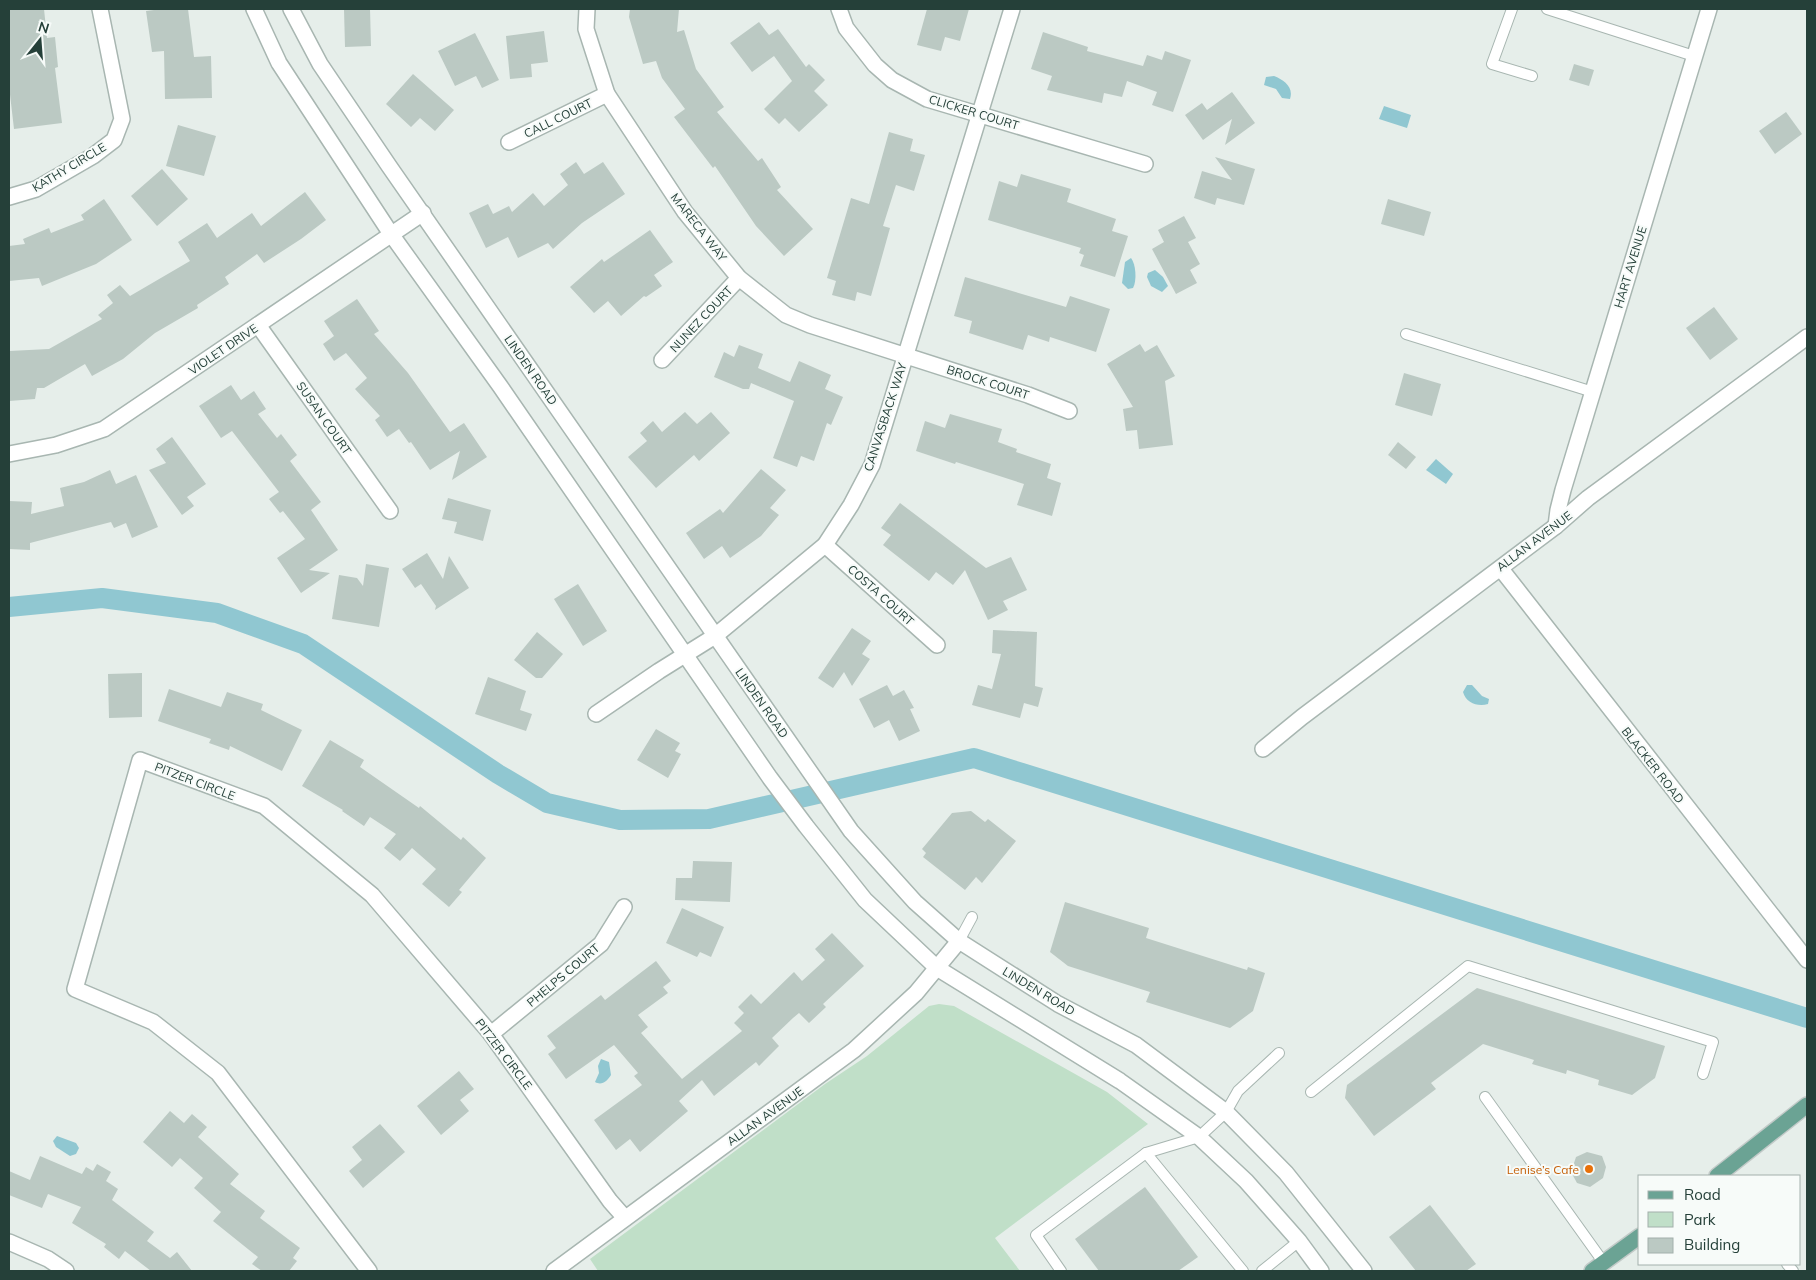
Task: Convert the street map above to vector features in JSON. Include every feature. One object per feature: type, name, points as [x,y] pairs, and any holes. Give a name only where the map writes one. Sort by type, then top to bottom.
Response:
[{"type":"main road","points":[[1720,1175],[1807,1105]]},
{"type":"main road","points":[[1598,1267],[1638,1237]]},
{"type":"street","name":"KATHY CIRCLE","points":[[9,197],[36,189],[92,156],[114,140],[122,119],[100,9]]},
{"type":"street","points":[[254,9],[279,63],[392,234],[500,386],[770,778],[865,900],[937,968],[1120,1081],[1199,1137],[1246,1181],[1299,1241],[1321,1271]]},
{"type":"street","name":"LINDEN ROAD","points":[[291,9],[320,64],[840,816],[909,896],[959,942],[1058,1004],[1136,1045],[1226,1112],[1286,1172],[1364,1271]]},
{"type":"street","name":"MARECA WAY","points":[[587,9],[586,29],[607,94],[685,212],[739,278],[786,314],[810,325],[906,356]]},
{"type":"street","name":"CLICKER COURT","points":[[838,9],[846,28],[875,65],[892,80],[927,99],[1145,164]]},
{"type":"street","name":"CANVASBACK WAY","points":[[596,714],[715,636],[826,545],[851,504],[872,464],[1012,9]]},
{"type":"street","name":"HART AVENUE","points":[[1556,526],[1558,510],[1709,9]]},
{"type":"street","name":"CALL COURT","points":[[509,142],[607,94]]},
{"type":"street","name":"VIOLET DRIVE","points":[[9,454],[56,445],[104,429],[423,213]]},
{"type":"street","name":"NUNEZ COURT","points":[[662,360],[739,278]]},
{"type":"street","name":"SUSAN COURT","points":[[258,325],[390,511]]},
{"type":"street","name":"ALLAN AVENUE","points":[[1263,749],[1302,717],[1492,573],[1501,569],[1588,498],[1807,337]]},
{"type":"street","name":"BROCK COURT","points":[[906,356],[1028,395],[1070,411]]},
{"type":"street","name":"COSTA COURT","points":[[826,545],[936,645]]},
{"type":"street","name":"BLACKER ROAD","points":[[1501,569],[1807,960]]},
{"type":"street","name":"PITZER CIRCLE","points":[[369,1271],[218,1073],[153,1022],[75,989],[140,760],[264,806],[372,894],[491,1034],[610,1201],[625,1218]]},
{"type":"street","name":"PHELPS COURT","points":[[491,1034],[601,944],[624,907]]},
{"type":"street","name":"ALLAN AVENUE","points":[[554,1271],[854,1050],[916,993],[959,942]]},
{"type":"street","points":[[9,1242],[48,1259],[66,1271]]},
{"type":"lane","points":[[1512,9],[1492,64],[1532,76]]},
{"type":"lane","points":[[1547,9],[1694,56]]},
{"type":"lane","points":[[1406,334],[1593,392]]},
{"type":"lane","points":[[959,942],[972,917]]},
{"type":"lane","points":[[1310,1092],[1468,966],[1713,1042],[1703,1074]]},
{"type":"lane","points":[[1061,1271],[1036,1235],[1146,1153],[1199,1137],[1226,1112],[1238,1091],[1279,1052]]},
{"type":"lane","points":[[1485,1097],[1598,1267]]},
{"type":"lane","points":[[1146,1153],[1239,1270]]},
{"type":"lane","points":[[1262,1271],[1299,1241]]},
{"type":"green space","points":[[939,1004],[954,1006],[1107,1092],[1148,1124],[995,1238],[1020,1271],[598,1271],[590,1259],[825,1084],[867,1056],[929,1006]]},
{"type":"water","points":[[1274,76],[1287,85],[1291,91],[1290,99],[1282,98],[1276,89],[1264,85],[1266,77]]},
{"type":"water","points":[[1384,106],[1411,115],[1407,128],[1379,119]]},
{"type":"water","points":[[1131,258],[1135,268],[1135,281],[1133,288],[1128,289],[1122,283],[1125,262]]},
{"type":"water","points":[[1155,270],[1163,277],[1168,286],[1162,292],[1151,286],[1147,277],[1148,273]]},
{"type":"water","points":[[1436,459],[1453,474],[1446,484],[1426,470]]},
{"type":"water","points":[[1467,685],[1472,685],[1482,696],[1489,699],[1488,704],[1476,704],[1467,699],[1463,692]]},
{"type":"water","points":[[601,1059],[609,1062],[611,1075],[606,1081],[600,1083],[595,1082],[599,1073],[598,1066]]},
{"type":"water","points":[[57,1136],[76,1143],[79,1148],[76,1154],[70,1156],[56,1147],[53,1141]]},
{"type":"building","points":[[9,9],[44,9],[47,38],[55,37],[58,67],[55,68],[62,123],[14,129],[9,86]]},
{"type":"building","points":[[188,9],[194,57],[211,56],[212,98],[165,99],[164,51],[152,52],[146,11]]},
{"type":"building","points":[[344,9],[370,9],[371,46],[345,47]]},
{"type":"building","points":[[630,9],[679,9],[677,32],[684,30],[696,69],[724,107],[717,112],[758,161],[762,158],[781,187],[777,190],[813,229],[784,256],[756,226],[715,166],[713,168],[674,117],[685,109],[662,78],[656,61],[643,64],[629,17]]},
{"type":"building","points":[[927,9],[969,9],[960,41],[945,37],[941,51],[917,45]]},
{"type":"building","points":[[759,22],[769,35],[778,29],[806,67],[809,64],[825,80],[814,91],[828,105],[799,132],[785,118],[779,124],[764,109],[792,81],[774,56],[752,72],[730,43]]},
{"type":"building","points":[[544,31],[548,62],[531,64],[532,77],[510,79],[506,36]]},
{"type":"building","points":[[1043,32],[1088,47],[1087,51],[1143,66],[1147,55],[1162,60],[1165,51],[1191,60],[1173,112],[1152,105],[1157,92],[1127,81],[1122,97],[1104,93],[1102,103],[1047,90],[1052,76],[1031,69]]},
{"type":"building","points":[[475,33],[499,80],[482,88],[476,76],[455,86],[438,51]]},
{"type":"building","points":[[1574,64],[1594,70],[1589,86],[1569,80]]},
{"type":"building","points":[[413,74],[454,110],[435,131],[420,118],[411,127],[386,104]]},
{"type":"building","points":[[1232,92],[1255,123],[1225,145],[1232,119],[1203,140],[1185,115],[1202,103],[1207,110]]},
{"type":"building","points":[[1786,112],[1802,134],[1775,154],[1759,131]]},
{"type":"building","points":[[178,125],[216,136],[204,176],[166,166]]},
{"type":"building","points":[[889,132],[913,139],[910,151],[925,155],[914,191],[896,185],[883,226],[890,228],[871,296],[857,292],[855,301],[832,295],[836,281],[827,278],[851,198],[869,204]]},
{"type":"building","points":[[1215,157],[1255,169],[1244,205],[1217,198],[1215,205],[1194,198],[1202,171],[1232,180]]},
{"type":"building","points":[[576,162],[584,174],[603,162],[625,194],[582,223],[553,249],[548,243],[518,258],[508,237],[486,248],[469,213],[488,204],[493,214],[509,206],[512,212],[533,193],[544,206],[568,185],[560,174]]},
{"type":"building","points":[[162,169],[188,199],[157,226],[131,196]]},
{"type":"building","points":[[1021,174],[1071,189],[1067,202],[1116,219],[1112,231],[1128,236],[1115,277],[1080,266],[1084,255],[1079,253],[1081,248],[988,220],[999,181],[1017,187]]},
{"type":"building","points":[[305,192],[326,220],[301,239],[264,263],[257,254],[225,277],[229,284],[197,305],[198,308],[155,333],[123,359],[92,376],[85,364],[44,388],[37,388],[35,399],[9,401],[9,351],[49,349],[102,319],[98,315],[113,303],[107,295],[120,285],[130,296],[190,261],[178,242],[207,223],[217,238],[252,213],[261,226]]},
{"type":"building","points":[[104,199],[132,240],[96,264],[42,286],[39,278],[9,281],[9,246],[25,244],[23,239],[49,228],[51,233],[84,220],[81,215]]},
{"type":"building","points":[[1388,199],[1431,212],[1424,236],[1381,224]]},
{"type":"building","points":[[1184,216],[1196,238],[1188,242],[1200,264],[1190,270],[1197,283],[1176,294],[1152,249],[1164,242],[1158,230]]},
{"type":"building","points":[[650,230],[673,262],[654,275],[662,286],[646,297],[644,296],[621,316],[608,301],[594,313],[570,287],[602,259],[604,262]]},
{"type":"building","points":[[965,277],[1066,307],[1070,296],[1110,309],[1096,352],[1050,337],[1049,342],[1028,335],[1023,350],[969,333],[972,321],[954,316]]},
{"type":"building","points":[[357,299],[379,331],[374,334],[408,373],[450,432],[464,423],[487,457],[452,480],[460,451],[430,470],[411,442],[409,443],[399,429],[387,437],[375,420],[380,416],[355,389],[367,378],[346,353],[334,361],[323,344],[334,336],[324,321]]},
{"type":"building","points":[[1714,307],[1738,339],[1710,360],[1686,328]]},
{"type":"building","points":[[1140,344],[1145,352],[1157,345],[1175,376],[1165,381],[1173,445],[1139,449],[1137,430],[1126,431],[1123,409],[1133,407],[1107,364]]},
{"type":"building","points":[[739,345],[763,354],[758,368],[790,382],[799,361],[831,375],[825,389],[843,397],[831,425],[827,423],[814,461],[801,456],[797,467],[773,458],[794,401],[751,383],[749,389],[743,389],[714,377],[724,352],[734,357]]},
{"type":"building","points":[[1404,373],[1441,384],[1432,416],[1395,405]]},
{"type":"building","points":[[231,385],[241,400],[254,391],[266,409],[258,414],[277,438],[281,434],[297,455],[290,461],[321,502],[311,510],[338,550],[309,570],[330,573],[301,593],[277,558],[305,539],[283,511],[280,513],[269,499],[279,492],[232,431],[221,438],[199,406]]},
{"type":"building","points":[[685,412],[697,424],[711,412],[730,433],[699,461],[694,455],[656,488],[628,457],[647,441],[640,433],[653,421],[662,432]]},
{"type":"building","points":[[950,414],[1002,429],[998,442],[1017,449],[1016,452],[1051,464],[1047,478],[1061,483],[1052,516],[1017,505],[1024,484],[916,451],[925,421],[945,428]]},
{"type":"building","points":[[172,437],[206,484],[187,497],[194,506],[182,515],[149,470],[166,463],[156,449]]},
{"type":"building","points":[[1398,442],[1416,457],[1406,469],[1388,455]]},
{"type":"building","points":[[761,469],[786,490],[770,508],[779,515],[761,536],[730,558],[722,546],[704,559],[686,533],[720,509],[723,513]]},
{"type":"building","points":[[110,470],[116,484],[136,475],[158,527],[132,538],[126,523],[114,528],[111,522],[30,543],[30,550],[9,549],[9,501],[32,502],[31,514],[64,506],[60,488],[84,482]]},
{"type":"building","points":[[448,498],[491,510],[483,541],[454,533],[457,522],[442,519]]},
{"type":"building","points":[[900,503],[986,568],[1011,557],[1027,590],[1003,601],[1008,610],[988,620],[965,570],[953,585],[936,572],[929,581],[883,545],[891,535],[881,528]]},
{"type":"building","points":[[427,553],[443,579],[449,556],[469,588],[435,610],[436,606],[421,584],[415,588],[402,569]]},
{"type":"building","points":[[366,564],[389,568],[379,627],[332,619],[339,575],[357,578],[363,586]]},
{"type":"building","points":[[578,584],[607,631],[583,646],[554,599]]},
{"type":"building","points":[[852,628],[871,641],[862,654],[870,659],[852,686],[844,672],[833,688],[818,678]]},
{"type":"building","points":[[993,630],[1037,632],[1035,686],[1043,688],[1038,707],[1024,703],[1020,718],[972,705],[978,685],[992,689],[1001,654],[992,653]]},
{"type":"building","points":[[537,632],[563,654],[542,678],[536,678],[514,660]]},
{"type":"building","points":[[142,673],[142,717],[109,718],[108,674]]},
{"type":"building","points":[[488,677],[526,691],[520,710],[532,714],[526,731],[475,714]]},
{"type":"building","points":[[887,685],[893,696],[904,690],[914,708],[910,709],[920,731],[899,741],[889,720],[874,728],[859,699]]},
{"type":"building","points":[[169,689],[221,707],[227,692],[263,704],[261,710],[302,730],[282,771],[230,746],[229,750],[209,743],[211,739],[158,721]]},
{"type":"building","points":[[656,729],[680,743],[675,751],[681,754],[668,778],[637,760]]},
{"type":"building","points":[[330,740],[364,760],[360,767],[419,808],[420,806],[461,840],[463,837],[486,858],[459,890],[462,892],[449,907],[422,884],[436,869],[412,848],[400,861],[384,848],[396,834],[370,817],[364,826],[343,810],[302,786]]},
{"type":"building","points":[[971,811],[985,822],[988,819],[1016,841],[982,883],[976,877],[965,890],[923,857],[926,853],[922,849],[952,813]]},
{"type":"building","points":[[693,861],[732,862],[730,902],[675,900],[676,878],[692,878]]},
{"type":"building","points":[[1065,902],[1149,928],[1146,938],[1247,970],[1248,967],[1265,973],[1253,1011],[1230,1028],[1146,1002],[1150,992],[1068,966],[1050,952]]},
{"type":"building","points":[[682,908],[724,927],[711,957],[700,952],[697,957],[666,943]]},
{"type":"building","points":[[832,933],[864,966],[823,1004],[826,1007],[809,1023],[799,1013],[772,1038],[779,1046],[759,1066],[756,1062],[714,1096],[702,1080],[679,1101],[688,1111],[640,1152],[630,1139],[616,1150],[594,1120],[642,1085],[634,1076],[638,1073],[614,1045],[566,1079],[548,1054],[556,1048],[547,1036],[601,995],[605,1000],[656,961],[671,981],[663,987],[668,993],[638,1015],[648,1027],[641,1033],[682,1079],[742,1031],[734,1023],[744,1013],[738,1007],[751,994],[761,1004],[794,972],[802,981],[825,960],[815,949]]},
{"type":"building","points":[[1477,988],[1665,1046],[1655,1078],[1632,1095],[1598,1085],[1599,1080],[1567,1070],[1566,1074],[1532,1064],[1534,1060],[1483,1044],[1431,1083],[1436,1089],[1374,1136],[1345,1098],[1347,1085]]},
{"type":"building","points":[[459,1071],[474,1089],[460,1100],[469,1111],[441,1135],[417,1106]]},
{"type":"building","points":[[170,1111],[184,1123],[192,1114],[207,1127],[198,1137],[239,1174],[230,1184],[265,1211],[260,1218],[300,1248],[293,1258],[297,1261],[289,1271],[262,1271],[252,1264],[258,1257],[213,1221],[221,1212],[194,1188],[203,1178],[180,1158],[172,1167],[143,1142]]},
{"type":"building","points":[[380,1124],[405,1152],[363,1188],[349,1171],[362,1160],[352,1147]]},
{"type":"building","name":"Lenise’s Cafe","points":[[1587,1152],[1602,1156],[1606,1167],[1603,1178],[1590,1187],[1577,1183],[1571,1172],[1576,1157]]},
{"type":"building","points":[[40,1156],[82,1174],[86,1167],[93,1171],[97,1164],[111,1172],[106,1181],[118,1189],[112,1200],[154,1232],[147,1241],[170,1258],[177,1252],[192,1271],[151,1271],[125,1251],[119,1259],[104,1247],[106,1244],[72,1223],[81,1207],[48,1194],[42,1208],[9,1195],[9,1171],[30,1180]]},
{"type":"building","points":[[1145,1187],[1198,1257],[1178,1271],[1099,1271],[1075,1239]]},
{"type":"building","points":[[1430,1205],[1476,1264],[1466,1271],[1416,1271],[1389,1237]]},
{"type":"waterway","points":[[9,607],[102,598],[217,613],[303,644],[498,774],[547,803],[620,820],[709,819],[974,758],[1807,1018]]},
{"type":"place","name":"Lenise’s Cafe","points":[[1589,1169]]}]
